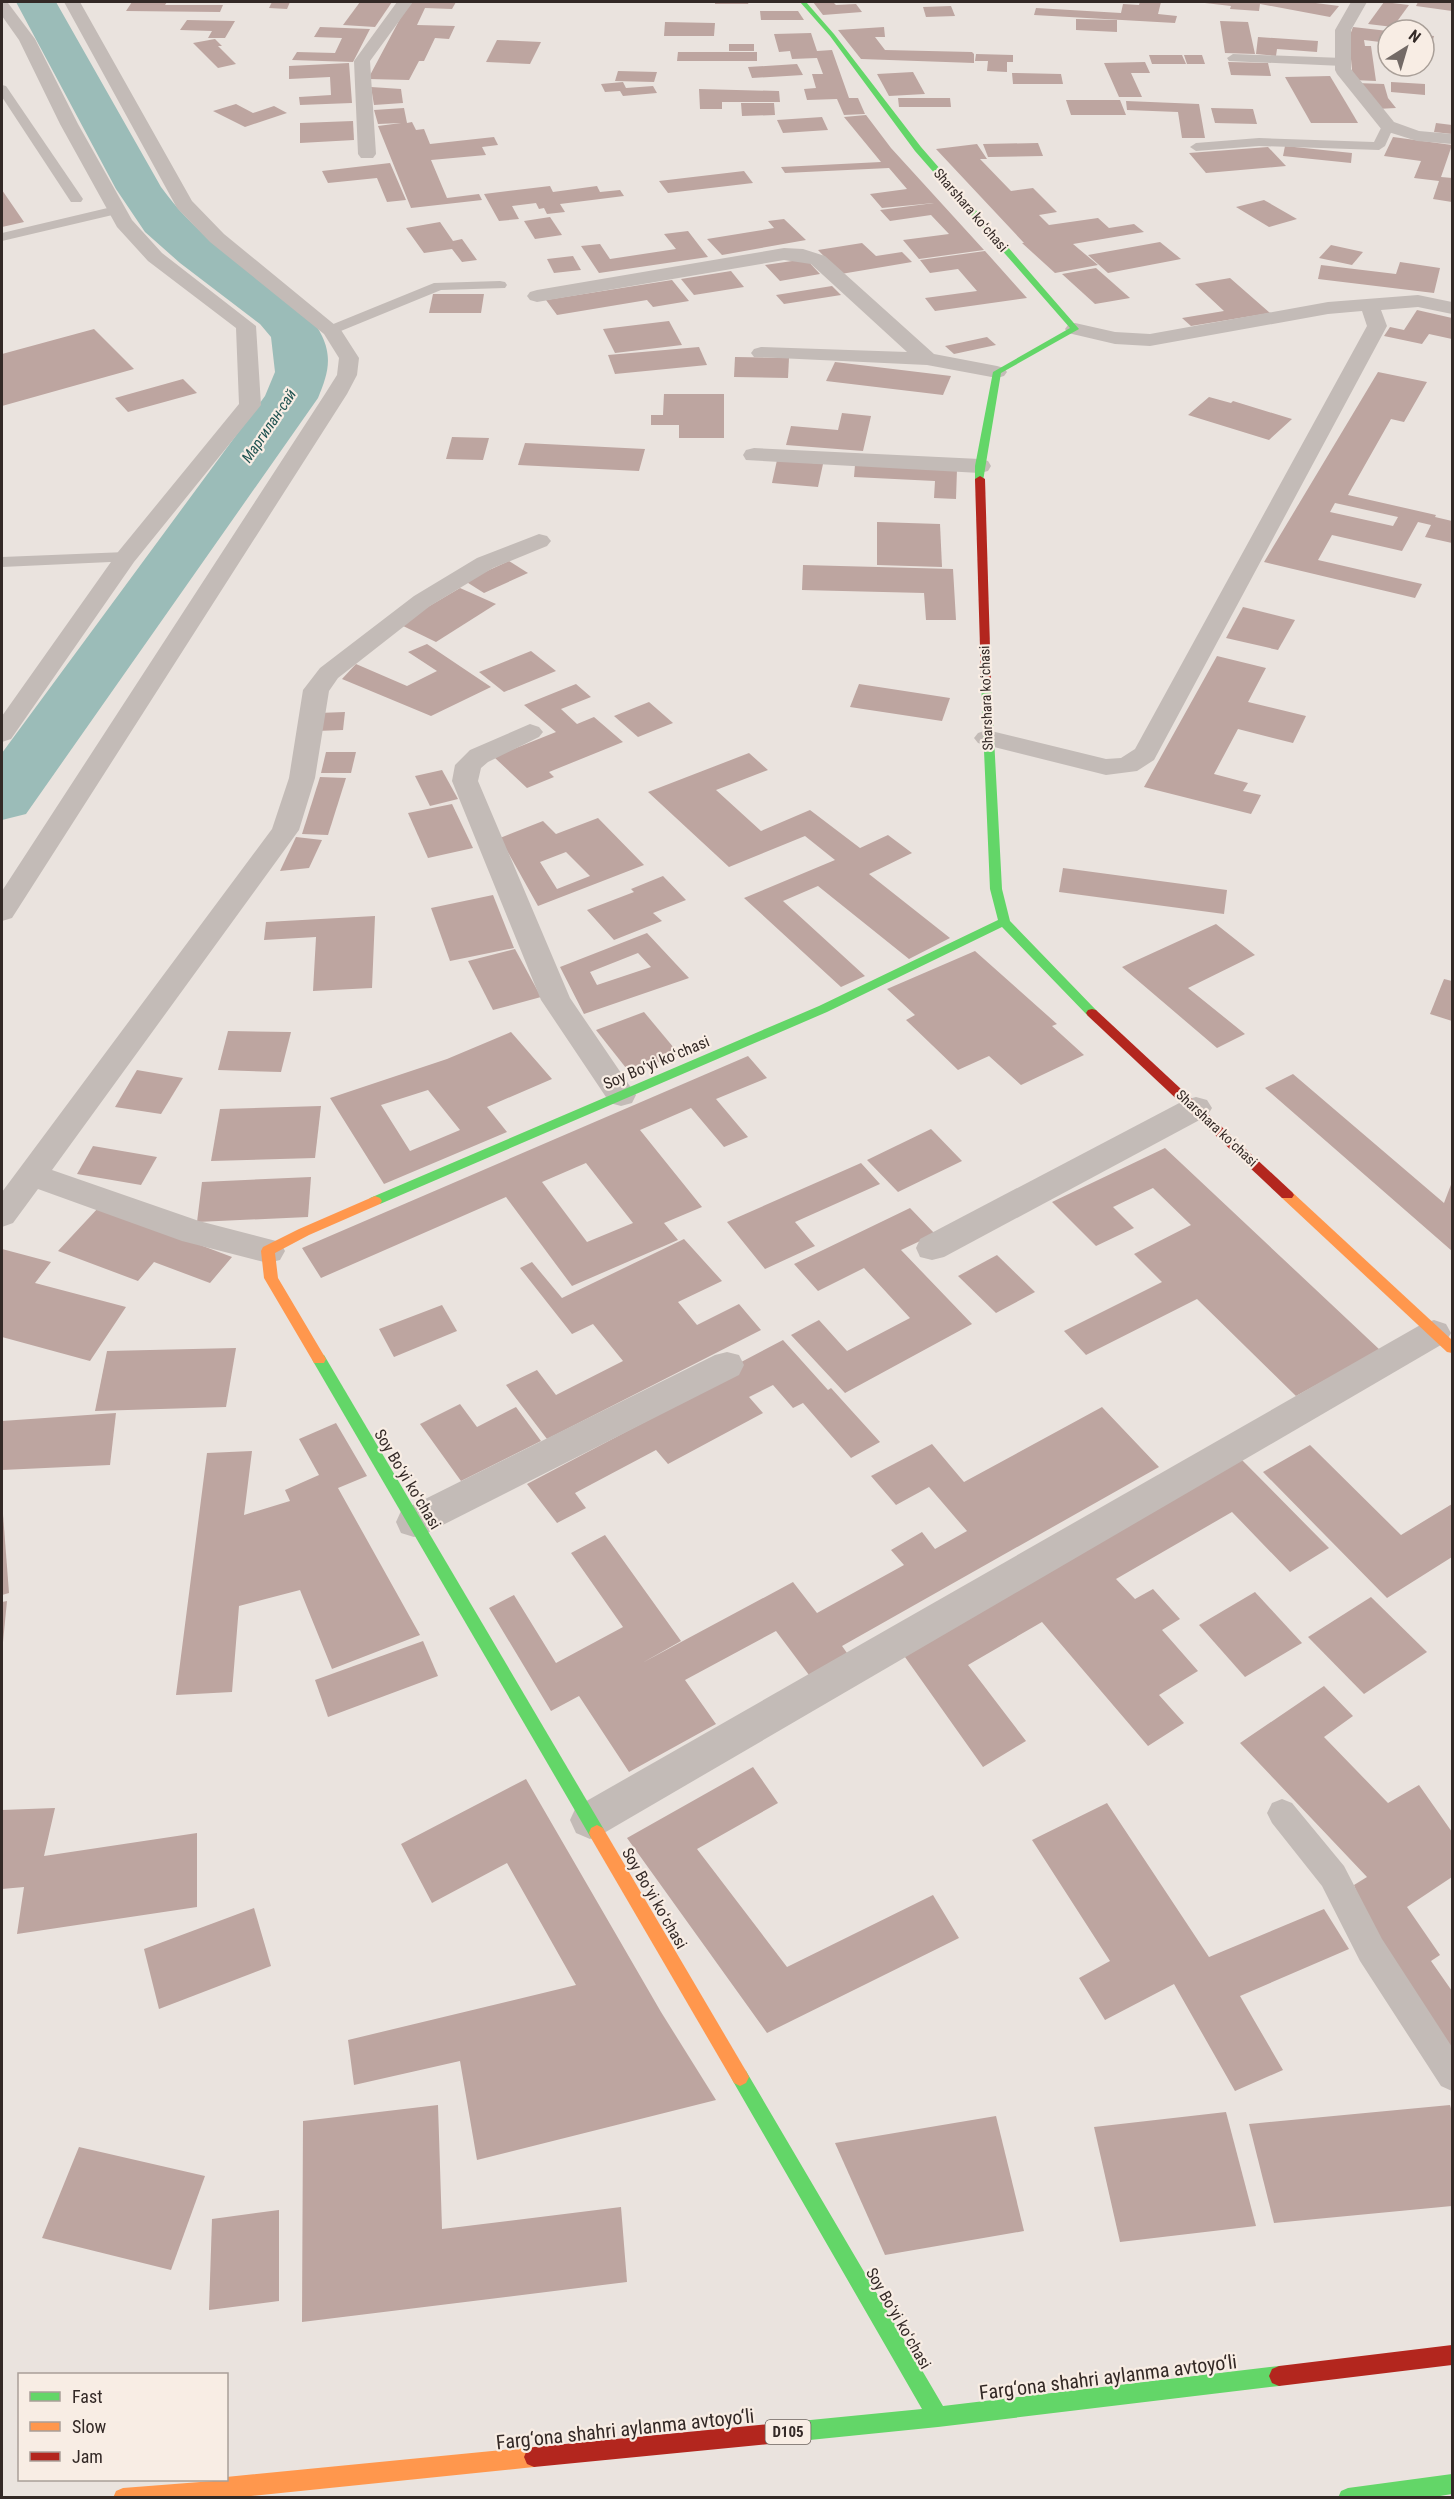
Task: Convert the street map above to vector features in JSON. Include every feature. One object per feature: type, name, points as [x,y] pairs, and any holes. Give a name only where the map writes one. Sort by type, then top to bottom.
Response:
[{"type":"main road","name":"Sharshara koʻchasi","points":[[803,2],[832,35],[918,149],[1075,329]]},
{"type":"main road","points":[[997,372],[1075,329]]},
{"type":"main road","name":"Sharshara koʻchasi","points":[[997,372],[980,466],[987,738],[996,889],[1004,922],[1088,1010],[1443,1340]]},
{"type":"main road","name":"Soy Boʻyi koʻchasi","points":[[938,2417],[591,1820],[271,1278],[268,1251],[304,1232],[823,1009],[1004,922]]},
{"type":"main road","name":"Farg‘ona shahri aylanma avtoyo‘li","points":[[123,2498],[938,2417],[1452,2355]]},
{"type":"main road","points":[[1348,2498],[1452,2484]]},
{"type":"street","points":[[2,912],[347,375],[349,358],[331,330],[217,238],[184,204],[72,2]]},
{"type":"street","points":[[367,154],[362,61],[405,2]]},
{"type":"street","points":[[1358,2],[1343,30],[1343,70],[1388,126],[1417,136],[1452,140]]},
{"type":"street","points":[[2,6],[27,39],[69,124],[77,173],[116,210],[124,223],[155,257],[246,326],[250,405],[126,557],[2,734]]},
{"type":"street","points":[[537,296],[784,254],[803,255],[818,260],[927,360]]},
{"type":"street","points":[[1075,329],[1115,338],[1150,340],[1328,308],[1369,303],[1418,301],[1452,308]]},
{"type":"street","points":[[987,738],[1106,767],[1128,765],[1144,753],[1377,326],[1369,303]]},
{"type":"street","points":[[761,353],[927,360],[997,372]]},
{"type":"street","points":[[754,455],[980,466]]},
{"type":"street","points":[[2,1215],[285,830],[302,778],[316,690],[329,673],[422,601],[485,563],[539,541]]},
{"type":"street","points":[[530,732],[479,756],[468,765],[465,781],[556,1000],[621,1095]]},
{"type":"street","points":[[932,1248],[1196,1108]]},
{"type":"street","points":[[32,1175],[194,1233],[268,1251]]},
{"type":"street","points":[[591,1820],[1443,1340]]},
{"type":"street","points":[[414,1522],[727,1365]]},
{"type":"lane","points":[[1233,58],[1343,62]]},
{"type":"lane","points":[[2,89],[77,173],[76,200]]},
{"type":"lane","points":[[1196,147],[1258,142],[1379,146],[1388,126]]},
{"type":"lane","points":[[2,237],[116,210]]},
{"type":"lane","points":[[331,330],[439,286],[500,285]]},
{"type":"lane","points":[[2,562],[126,557]]},
{"type":"lane","points":[[1282,1813],[1333,1876],[1371,1950],[1452,2075]]},
{"type":"building","points":[[132,2],[167,2],[165,5],[223,5],[220,12],[126,11]]},
{"type":"building","points":[[272,2],[290,2],[287,9],[269,8]]},
{"type":"building","points":[[360,2],[392,2],[375,27],[343,25]]},
{"type":"building","points":[[409,2],[456,2],[452,9],[425,8],[417,25],[455,26],[449,39],[435,38],[424,61],[419,61],[409,80],[368,79]]},
{"type":"building","points":[[715,2],[749,2],[748,4],[715,4]]},
{"type":"building","points":[[813,2],[833,2],[836,5],[856,4],[862,12],[823,15]]},
{"type":"building","points":[[1140,2],[1161,2],[1158,14],[1177,16],[1175,23],[1034,15],[1036,8],[1121,13],[1123,4],[1139,5]]},
{"type":"building","points":[[1196,2],[1308,2],[1339,6],[1330,17],[1260,4],[1259,11],[1230,9],[1231,6]]},
{"type":"building","points":[[1384,2],[1409,5],[1400,18],[1376,18],[1376,25],[1368,24]]},
{"type":"building","points":[[1418,2],[1452,2],[1452,11],[1416,6]]},
{"type":"building","points":[[951,6],[955,16],[926,17],[923,7]]},
{"type":"building","points":[[760,11],[798,11],[804,20],[761,20]]},
{"type":"building","points":[[1076,19],[1117,20],[1117,32],[1076,30]]},
{"type":"building","points":[[187,20],[235,21],[225,38],[208,38],[212,31],[180,30]]},
{"type":"building","points":[[1220,21],[1248,22],[1255,54],[1225,53]]},
{"type":"building","points":[[665,22],[715,23],[714,36],[664,36]]},
{"type":"building","points":[[320,27],[370,29],[353,62],[292,60],[297,52],[335,53],[342,38],[314,37]]},
{"type":"building","points":[[884,27],[885,37],[875,37],[885,50],[972,52],[974,63],[861,59],[838,30]]},
{"type":"building","points":[[1353,27],[1376,30],[1376,42],[1364,40],[1365,46],[1371,46],[1376,81],[1353,80],[1349,38]]},
{"type":"building","points":[[811,33],[817,51],[832,50],[849,98],[858,98],[865,114],[844,115],[837,99],[807,100],[804,89],[816,88],[812,74],[823,74],[817,58],[792,59],[790,51],[779,52],[774,34]]},
{"type":"building","points":[[1258,37],[1318,41],[1317,52],[1277,49],[1276,56],[1256,54]]},
{"type":"building","points":[[215,39],[222,46],[218,46],[236,64],[218,68],[193,43]]},
{"type":"building","points":[[497,40],[541,42],[530,64],[486,62]]},
{"type":"building","points":[[729,44],[754,44],[754,51],[729,51]]},
{"type":"building","points":[[678,52],[757,52],[757,61],[677,61]]},
{"type":"building","points":[[976,54],[1013,55],[1013,62],[1007,62],[1007,72],[987,71],[988,61],[975,61]]},
{"type":"building","points":[[1149,55],[1182,55],[1186,64],[1152,64]]},
{"type":"building","points":[[1184,55],[1202,55],[1205,64],[1187,64]]},
{"type":"building","points":[[1145,62],[1150,73],[1131,73],[1142,97],[1119,97],[1104,63]]},
{"type":"building","points":[[1228,62],[1268,63],[1271,76],[1231,75]]},
{"type":"building","points":[[349,63],[352,103],[300,105],[299,97],[331,95],[330,77],[289,79],[289,66]]},
{"type":"building","points":[[797,64],[803,75],[752,78],[748,67]]},
{"type":"building","points":[[618,71],[657,72],[654,82],[615,81]]},
{"type":"building","points":[[913,72],[925,94],[889,96],[877,74]]},
{"type":"building","points":[[1012,73],[1061,74],[1063,84],[1013,84]]},
{"type":"building","points":[[1330,76],[1358,123],[1311,123],[1285,77]]},
{"type":"building","points":[[623,82],[626,88],[653,86],[657,93],[623,96],[620,91],[605,92],[601,84]]},
{"type":"building","points":[[1391,82],[1425,84],[1425,95],[1391,92]]},
{"type":"building","points":[[1356,83],[1384,84],[1388,98],[1396,108],[1377,109]]},
{"type":"building","points":[[371,87],[401,89],[403,103],[374,105]]},
{"type":"building","points":[[699,89],[779,91],[780,102],[722,102],[722,109],[700,109]]},
{"type":"building","points":[[898,98],[950,98],[951,107],[899,107]]},
{"type":"building","points":[[1066,100],[1120,100],[1126,115],[1071,115]]},
{"type":"building","points":[[1126,101],[1199,104],[1205,138],[1182,138],[1178,112],[1127,110]]},
{"type":"building","points":[[741,103],[774,103],[775,115],[742,116]]},
{"type":"building","points":[[236,104],[253,113],[274,106],[287,113],[245,127],[213,111]]},
{"type":"building","points":[[404,108],[407,123],[412,122],[416,130],[424,129],[430,144],[494,137],[498,145],[482,147],[486,155],[431,160],[447,198],[479,194],[482,200],[411,208],[378,126],[401,123],[378,124],[374,110]]},
{"type":"building","points":[[1211,108],[1253,109],[1257,124],[1215,123]]},
{"type":"building","points":[[866,115],[891,148],[984,250],[919,259],[903,240],[949,234],[931,215],[890,221],[880,210],[934,203],[882,208],[870,194],[907,189],[889,168],[785,173],[781,167],[881,162],[844,117]]},
{"type":"building","points":[[822,117],[828,130],[783,133],[777,120]]},
{"type":"building","points":[[353,121],[354,140],[300,143],[300,123]]},
{"type":"building","points":[[1436,123],[1452,125],[1452,134],[1434,132]]},
{"type":"building","points":[[1393,137],[1452,145],[1441,177],[1452,178],[1452,202],[1433,199],[1439,181],[1414,178],[1421,161],[1384,156]]},
{"type":"building","points":[[1038,143],[1043,156],[988,157],[983,144]]},
{"type":"building","points":[[977,144],[987,159],[980,159],[1011,191],[1033,188],[1057,212],[1039,215],[1049,225],[1098,218],[1109,228],[1134,224],[1144,232],[1073,244],[1098,265],[1055,273],[1022,243],[1024,243],[936,149]]},
{"type":"building","points":[[1285,146],[1352,153],[1351,163],[1283,156]]},
{"type":"building","points":[[1268,147],[1286,166],[1206,173],[1189,153]]},
{"type":"building","points":[[390,163],[406,200],[387,202],[377,178],[328,183],[322,171]]},
{"type":"building","points":[[744,171],[753,183],[668,193],[659,181]]},
{"type":"building","points":[[550,186],[553,192],[597,186],[600,192],[620,190],[624,196],[560,204],[565,212],[547,214],[544,208],[539,209],[536,203],[512,206],[519,219],[499,221],[484,194]]},
{"type":"building","points":[[2,190],[24,222],[2,227]]},
{"type":"building","points":[[1264,200],[1297,219],[1269,227],[1236,207]]},
{"type":"building","points":[[550,217],[562,235],[535,239],[524,221]]},
{"type":"building","points":[[784,219],[806,240],[722,255],[707,239],[774,228],[768,221]]},
{"type":"building","points":[[440,222],[453,241],[462,239],[477,260],[462,262],[452,249],[424,253],[406,228]]},
{"type":"building","points":[[688,231],[708,257],[599,273],[581,246],[600,244],[610,259],[676,249],[664,234]]},
{"type":"building","points":[[1160,242],[1181,259],[1108,273],[1088,255]]},
{"type":"building","points":[[862,243],[876,256],[902,252],[912,262],[841,274],[818,250]]},
{"type":"building","points":[[1331,245],[1363,252],[1352,265],[1319,258]]},
{"type":"building","points":[[985,251],[1027,298],[935,311],[925,298],[977,291],[958,269],[930,273],[920,260]]},
{"type":"building","points":[[573,256],[581,270],[554,273],[547,259]]},
{"type":"building","points":[[806,259],[820,274],[780,281],[765,265]]},
{"type":"building","points":[[1400,262],[1440,268],[1434,293],[1318,279],[1321,265],[1396,274]]},
{"type":"building","points":[[1096,268],[1130,298],[1095,304],[1062,274]]},
{"type":"building","points":[[731,271],[744,287],[694,295],[681,279]]},
{"type":"building","points":[[1230,278],[1270,313],[1191,326],[1182,318],[1224,311],[1195,284]]},
{"type":"building","points":[[672,280],[689,301],[653,307],[647,300],[557,315],[546,300]]},
{"type":"building","points":[[832,286],[841,295],[784,304],[776,295]]},
{"type":"building","points":[[433,294],[484,294],[481,313],[429,313]]},
{"type":"building","points":[[1417,310],[1452,318],[1452,339],[1429,334],[1422,344],[1384,336],[1390,327],[1404,330]]},
{"type":"building","points":[[669,321],[682,345],[615,353],[603,329]]},
{"type":"building","points":[[94,329],[134,369],[2,406],[2,354]]},
{"type":"building","points":[[987,337],[996,345],[954,354],[945,346]]},
{"type":"building","points":[[699,347],[707,365],[615,374],[608,355]]},
{"type":"building","points":[[735,357],[789,358],[788,378],[734,377]]},
{"type":"building","points":[[835,362],[951,376],[943,395],[826,381]]},
{"type":"building","points":[[1378,372],[1427,382],[1404,422],[1391,419],[1348,495],[1436,515],[1435,517],[1452,521],[1452,543],[1425,537],[1431,525],[1418,522],[1402,551],[1332,535],[1318,560],[1422,584],[1415,598],[1264,562]],"holes":[[[1335,503],[1398,517],[1393,526],[1330,512]]]},
{"type":"building","points":[[183,379],[197,393],[128,412],[115,398]]},
{"type":"building","points":[[664,394],[724,394],[724,438],[679,438],[679,425],[651,425],[651,415],[663,415]]},
{"type":"building","points":[[1209,397],[1231,403],[1233,401],[1292,419],[1269,440],[1188,415]]},
{"type":"building","points":[[842,413],[871,416],[863,451],[786,445],[791,426],[838,430]]},
{"type":"building","points":[[452,437],[489,438],[483,460],[446,459]]},
{"type":"building","points":[[525,443],[645,449],[639,471],[518,465]]},
{"type":"building","points":[[777,460],[823,464],[818,487],[772,483]]},
{"type":"building","points":[[855,465],[957,469],[956,499],[934,498],[935,481],[854,477]]},
{"type":"building","points":[[877,522],[940,524],[942,567],[877,565]]},
{"type":"building","points":[[509,561],[528,573],[484,593],[465,581]]},
{"type":"building","points":[[803,565],[953,569],[956,620],[926,620],[924,593],[802,590]]},
{"type":"building","points":[[460,588],[496,604],[436,642],[399,624]]},
{"type":"building","points":[[1243,607],[1295,620],[1278,650],[1226,638]]},
{"type":"building","points":[[427,644],[491,687],[431,716],[342,679],[356,664],[407,686],[437,671],[408,652]]},
{"type":"building","points":[[531,651],[556,671],[504,692],[479,672]]},
{"type":"building","points":[[1217,656],[1266,668],[1248,702],[1306,716],[1293,743],[1238,729],[1214,774],[1248,783],[1243,791],[1261,795],[1251,814],[1144,787]]},
{"type":"building","points":[[576,684],[591,697],[561,709],[577,724],[594,717],[623,742],[549,772],[554,777],[527,788],[494,757],[556,732],[524,705]]},
{"type":"building","points":[[859,684],[950,698],[942,721],[850,707]]},
{"type":"building","points":[[649,702],[673,723],[638,737],[614,716]]},
{"type":"building","points":[[345,712],[343,730],[316,731],[318,713]]},
{"type":"building","points":[[326,752],[356,752],[351,773],[321,773]]},
{"type":"building","points":[[749,753],[768,770],[716,790],[761,831],[810,810],[860,848],[888,835],[912,853],[869,874],[950,938],[909,959],[818,886],[783,901],[865,976],[841,987],[744,898],[835,860],[805,836],[729,867],[648,792]]},
{"type":"building","points":[[442,770],[458,799],[430,806],[415,776]]},
{"type":"building","points":[[320,777],[346,778],[328,835],[302,834]]},
{"type":"building","points":[[452,804],[473,848],[428,858],[408,813]]},
{"type":"building","points":[[598,818],[644,865],[538,906],[500,838],[543,821],[556,834]],"holes":[[[566,852],[590,876],[557,889],[540,862]]]},
{"type":"building","points":[[296,837],[322,840],[309,868],[280,871]]},
{"type":"building","points":[[1063,868],[1227,890],[1224,914],[1059,892]]},
{"type":"building","points":[[663,876],[686,900],[653,913],[662,921],[614,940],[587,910],[634,892],[631,889]]},
{"type":"building","points":[[493,895],[514,948],[450,961],[431,908]]},
{"type":"building","points":[[375,916],[372,988],[313,991],[316,937],[264,940],[266,922]]},
{"type":"building","points":[[1216,924],[1255,955],[1188,988],[1245,1034],[1217,1048],[1122,967]]},
{"type":"building","points":[[647,933],[689,978],[584,1014],[560,967]],"holes":[[[638,953],[651,967],[597,985],[590,972]]]},
{"type":"building","points":[[515,949],[541,997],[493,1010],[468,961]]},
{"type":"building","points":[[975,951],[1057,1024],[1052,1026],[1084,1055],[1021,1085],[989,1056],[958,1070],[906,1020],[915,1015],[887,989]]},
{"type":"building","points":[[1444,979],[1452,981],[1452,1021],[1430,1014]]},
{"type":"building","points":[[644,1012],[679,1054],[630,1073],[596,1030]]},
{"type":"building","points":[[228,1031],[291,1032],[281,1072],[218,1070]]},
{"type":"building","points":[[511,1032],[552,1079],[487,1107],[507,1132],[384,1184],[330,1098],[447,1059]],"holes":[[[428,1090],[460,1130],[410,1151],[381,1105]]]},
{"type":"building","points":[[748,1056],[767,1078],[716,1099],[748,1137],[724,1147],[691,1108],[640,1130],[702,1207],[664,1223],[678,1240],[572,1286],[506,1197],[321,1278],[302,1248]],"holes":[[[586,1163],[633,1223],[587,1242],[542,1182]]]},
{"type":"building","points":[[137,1070],[183,1078],[161,1114],[115,1107]]},
{"type":"building","points":[[1293,1074],[1444,1203],[1452,1182],[1452,1251],[1265,1088]]},
{"type":"building","points":[[321,1106],[315,1158],[211,1161],[220,1109]]},
{"type":"building","points":[[931,1129],[962,1161],[898,1192],[867,1160]]},
{"type":"building","points":[[93,1146],[157,1157],[141,1185],[77,1174]]},
{"type":"building","points":[[1165,1148],[1380,1350],[1296,1396],[1197,1299],[1086,1355],[1064,1331],[1162,1282],[1134,1254],[1191,1225],[1153,1188],[1113,1207],[1134,1228],[1096,1246],[1052,1202]]},
{"type":"building","points":[[861,1163],[880,1184],[795,1222],[815,1246],[765,1269],[727,1222]]},
{"type":"building","points":[[311,1177],[308,1217],[197,1222],[202,1182]]},
{"type":"building","points":[[99,1207],[232,1257],[210,1283],[154,1262],[138,1281],[58,1251]]},
{"type":"building","points":[[910,1208],[935,1234],[901,1250],[972,1324],[845,1393],[791,1335],[819,1320],[847,1351],[910,1318],[864,1268],[818,1291],[794,1264]]},
{"type":"building","points":[[684,1239],[722,1281],[678,1302],[697,1325],[739,1304],[761,1330],[547,1439],[506,1385],[537,1370],[556,1395],[623,1361],[593,1324],[572,1334],[520,1268],[532,1262],[562,1298]]},
{"type":"building","points":[[2,1249],[51,1262],[35,1283],[126,1307],[90,1361],[2,1337]]},
{"type":"building","points":[[997,1255],[1035,1292],[996,1313],[958,1276]]},
{"type":"building","points":[[442,1305],[457,1331],[394,1357],[379,1329]]},
{"type":"building","points":[[783,1340],[828,1390],[831,1388],[880,1442],[851,1458],[803,1403],[793,1408],[773,1385],[749,1397],[763,1413],[668,1464],[656,1450],[575,1493],[586,1508],[557,1523],[527,1484],[732,1376],[726,1370]]},
{"type":"building","points":[[236,1348],[226,1407],[95,1411],[107,1351]]},
{"type":"building","points":[[460,1404],[477,1427],[516,1407],[541,1441],[461,1481],[420,1424]]},
{"type":"building","points":[[1102,1407],[1159,1467],[842,1646],[847,1653],[809,1675],[776,1631],[685,1680],[716,1724],[629,1772],[579,1696],[551,1711],[489,1608],[514,1595],[556,1663],[623,1627],[571,1553],[605,1535],[681,1641],[642,1663],[793,1582],[817,1613],[904,1565],[891,1550],[922,1532],[935,1549],[967,1531],[929,1487],[896,1505],[871,1476],[932,1444],[964,1482]]},
{"type":"building","points":[[116,1413],[110,1465],[2,1470],[2,1421]]},
{"type":"building","points":[[336,1423],[367,1476],[338,1488],[420,1635],[332,1669],[300,1590],[239,1606],[232,1692],[176,1695],[207,1453],[252,1451],[244,1515],[290,1501],[285,1490],[319,1475],[299,1439]]},
{"type":"building","points":[[1310,1445],[1401,1535],[1452,1504],[1452,1557],[1387,1598],[1263,1472]]},
{"type":"building","points":[[1240,1458],[1329,1548],[1290,1572],[1232,1512],[1116,1579],[1135,1599],[1153,1589],[1180,1619],[1162,1630],[1198,1671],[1159,1695],[1184,1723],[1148,1746],[1042,1622],[968,1665],[1026,1741],[983,1767],[900,1650]]},
{"type":"building","points":[[2,1501],[9,1593],[2,1595]]},
{"type":"building","points":[[1255,1592],[1302,1643],[1245,1677],[1199,1625]]},
{"type":"building","points":[[1371,1597],[1427,1652],[1364,1694],[1308,1637]]},
{"type":"building","points":[[7,1601],[3,1642],[2,1642],[2,1602]]},
{"type":"building","points":[[423,1641],[438,1676],[328,1717],[315,1680]]},
{"type":"building","points":[[1324,1686],[1353,1716],[1324,1737],[1388,1803],[1419,1785],[1452,1832],[1452,1877],[1407,1907],[1440,1955],[1431,1961],[1452,1991],[1452,2057],[1371,1932],[1354,1885],[1367,1877],[1240,1743]]},
{"type":"building","points":[[753,1767],[778,1803],[697,1849],[787,1967],[933,1895],[959,1938],[767,2033],[627,1838]]},
{"type":"building","points":[[526,1779],[661,2012],[716,2100],[477,2160],[460,2061],[354,2085],[348,2040],[576,1985],[507,1863],[432,1903],[401,1844]]},
{"type":"building","points":[[1107,1803],[1209,1957],[1324,1909],[1349,1949],[1240,1996],[1283,2070],[1235,2091],[1174,1984],[1105,2020],[1079,1978],[1110,1961],[1032,1840]]},
{"type":"building","points":[[55,1808],[44,1856],[197,1833],[197,1907],[17,1934],[24,1887],[2,1889],[2,1810]]},
{"type":"building","points":[[254,1908],[271,1966],[159,2009],[144,1949]]},
{"type":"building","points":[[438,2105],[442,2229],[621,2207],[627,2282],[302,2322],[303,2121]]},
{"type":"building","points":[[1450,2105],[1452,2112],[1452,2206],[1274,2223],[1249,2124]]},
{"type":"building","points":[[1226,2112],[1256,2226],[1120,2242],[1094,2127]]},
{"type":"building","points":[[996,2116],[1024,2231],[885,2255],[835,2143]]},
{"type":"building","points":[[79,2147],[205,2176],[171,2270],[42,2238]]},
{"type":"building","points":[[279,2210],[279,2301],[209,2310],[212,2219]]},
{"type":"waterway","name":"Маргилан-сай","points":[[2,799],[291,398],[302,372],[300,347],[296,335],[278,313],[197,253],[162,222],[139,189],[36,2]]},
{"type":"traffic: fast","points":[[803,2],[832,35],[918,149],[1075,329],[997,372],[980,466],[980,479]]},
{"type":"traffic: fast","points":[[986,681],[996,889],[1004,922],[1092,1013]]},
{"type":"traffic: fast","points":[[375,1201],[823,1009],[1004,922]]},
{"type":"traffic: fast","points":[[319,1359],[597,1833]]},
{"type":"traffic: fast","points":[[740,2077],[938,2417]]},
{"type":"traffic: fast","points":[[780,2433],[938,2417],[1279,2376]]},
{"type":"traffic: fast","points":[[1348,2498],[1452,2484]]},
{"type":"traffic: slow","points":[[1287,1195],[1452,1348]]},
{"type":"traffic: slow","points":[[319,1359],[271,1278],[268,1251],[304,1232],[375,1201]]},
{"type":"traffic: slow","points":[[597,1833],[740,2077]]},
{"type":"traffic: slow","points":[[123,2498],[534,2457]]},
{"type":"traffic: jam","points":[[980,479],[986,681]]},
{"type":"traffic: jam","points":[[1092,1013],[1287,1195]]},
{"type":"traffic: jam","points":[[1279,2376],[1452,2355]]},
{"type":"traffic: jam","points":[[534,2457],[780,2433]]}]
